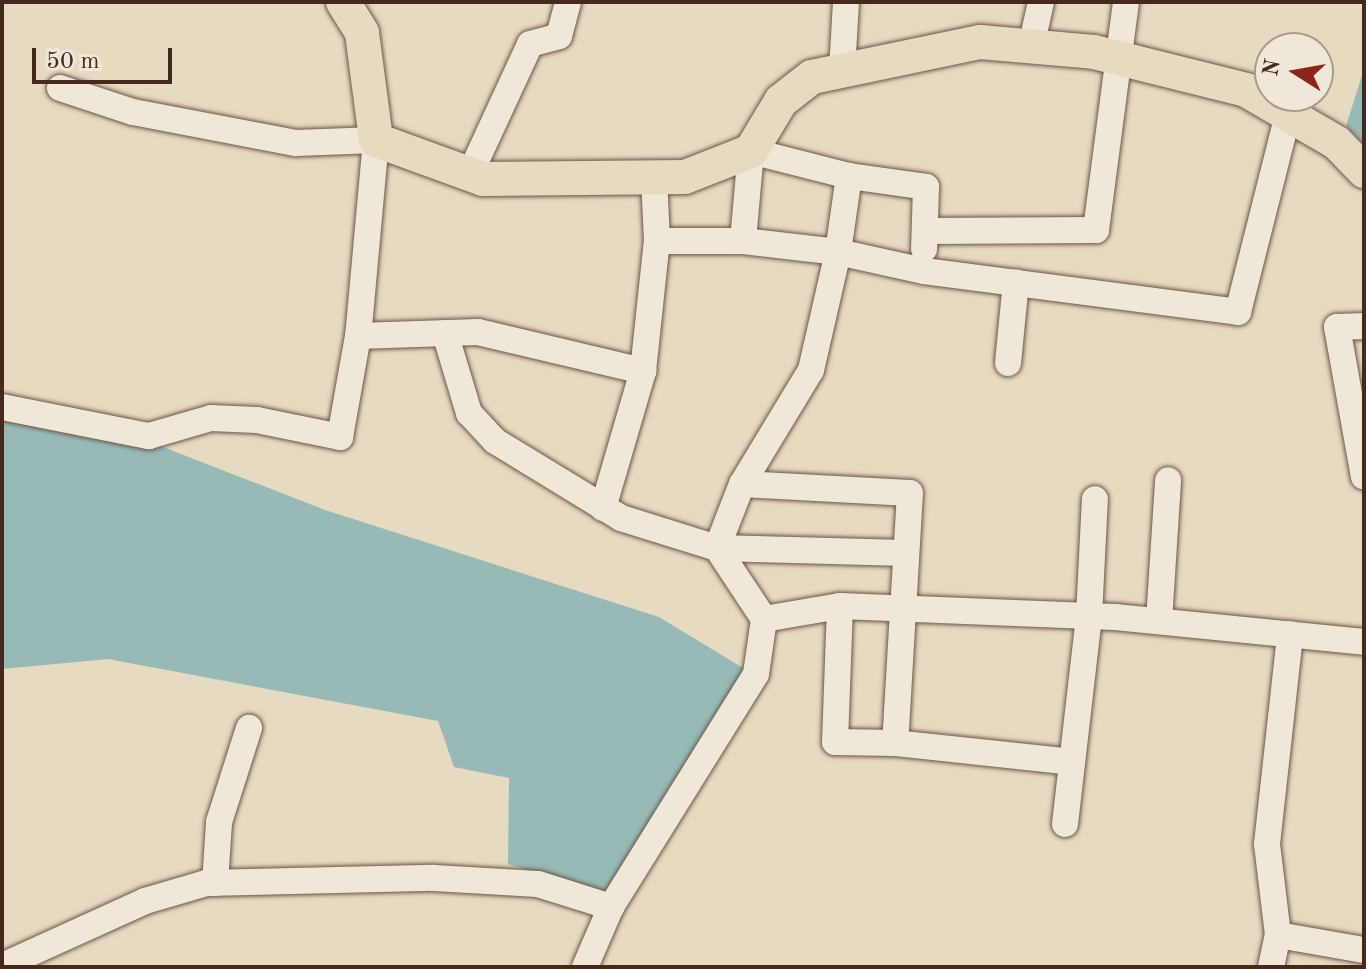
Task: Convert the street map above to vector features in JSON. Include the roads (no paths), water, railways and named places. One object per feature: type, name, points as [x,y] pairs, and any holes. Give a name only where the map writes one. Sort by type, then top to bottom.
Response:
[{"type":"main road","points":[[343,2],[362,33],[376,140],[483,179],[685,177],[751,151],[781,101],[798,85],[842,71],[980,42],[1116,58],[1246,90],[1337,143],[1364,171]]},
{"type":"street","points":[[470,174],[530,44],[559,36],[568,2]]},
{"type":"street","points":[[842,71],[846,2]]},
{"type":"street","points":[[1031,47],[1041,2]]},
{"type":"street","points":[[925,231],[1096,230],[1116,58],[1126,2]]},
{"type":"street","points":[[2,407],[149,436],[211,418],[257,420],[340,437],[358,336],[376,140],[296,143],[133,112],[60,88]]},
{"type":"street","points":[[657,241],[743,241],[838,252],[924,271],[1238,312],[1288,114]]},
{"type":"street","points":[[743,241],[751,151],[849,176],[926,187],[924,271]]},
{"type":"street","points":[[717,548],[742,484],[811,370],[838,252],[849,176]]},
{"type":"street","points":[[603,508],[643,371],[657,241],[654,177]]},
{"type":"street","points":[[1008,363],[1016,282]]},
{"type":"street","points":[[1364,326],[1337,327],[1364,477]]},
{"type":"street","points":[[358,336],[478,332],[643,371]]},
{"type":"street","points":[[445,333],[469,413],[486,432],[603,508],[647,529],[717,548],[906,553]]},
{"type":"street","points":[[1159,621],[1168,480]]},
{"type":"street","points":[[742,484],[910,493],[895,743]]},
{"type":"street","points":[[1065,824],[1089,616],[1095,499]]},
{"type":"street","points":[[585,967],[611,907],[756,674],[764,619],[717,548]]},
{"type":"street","points":[[764,619],[840,606],[1089,616],[1364,642]]},
{"type":"street","points":[[840,606],[835,742],[895,743],[1072,762]]},
{"type":"street","points":[[1271,967],[1278,935],[1267,844],[1290,634]]},
{"type":"street","points":[[215,883],[219,822],[249,728]]},
{"type":"street","points":[[2,966],[145,901],[215,883],[434,878],[538,884],[611,907]]},
{"type":"street","points":[[1278,935],[1364,950]]},
{"type":"water","points":[[1364,69],[1364,145],[1346,126]]},
{"type":"water","points":[[2,416],[158,445],[325,510],[659,617],[748,671],[610,896],[508,864],[509,778],[454,767],[438,721],[108,659],[2,669]]}]
